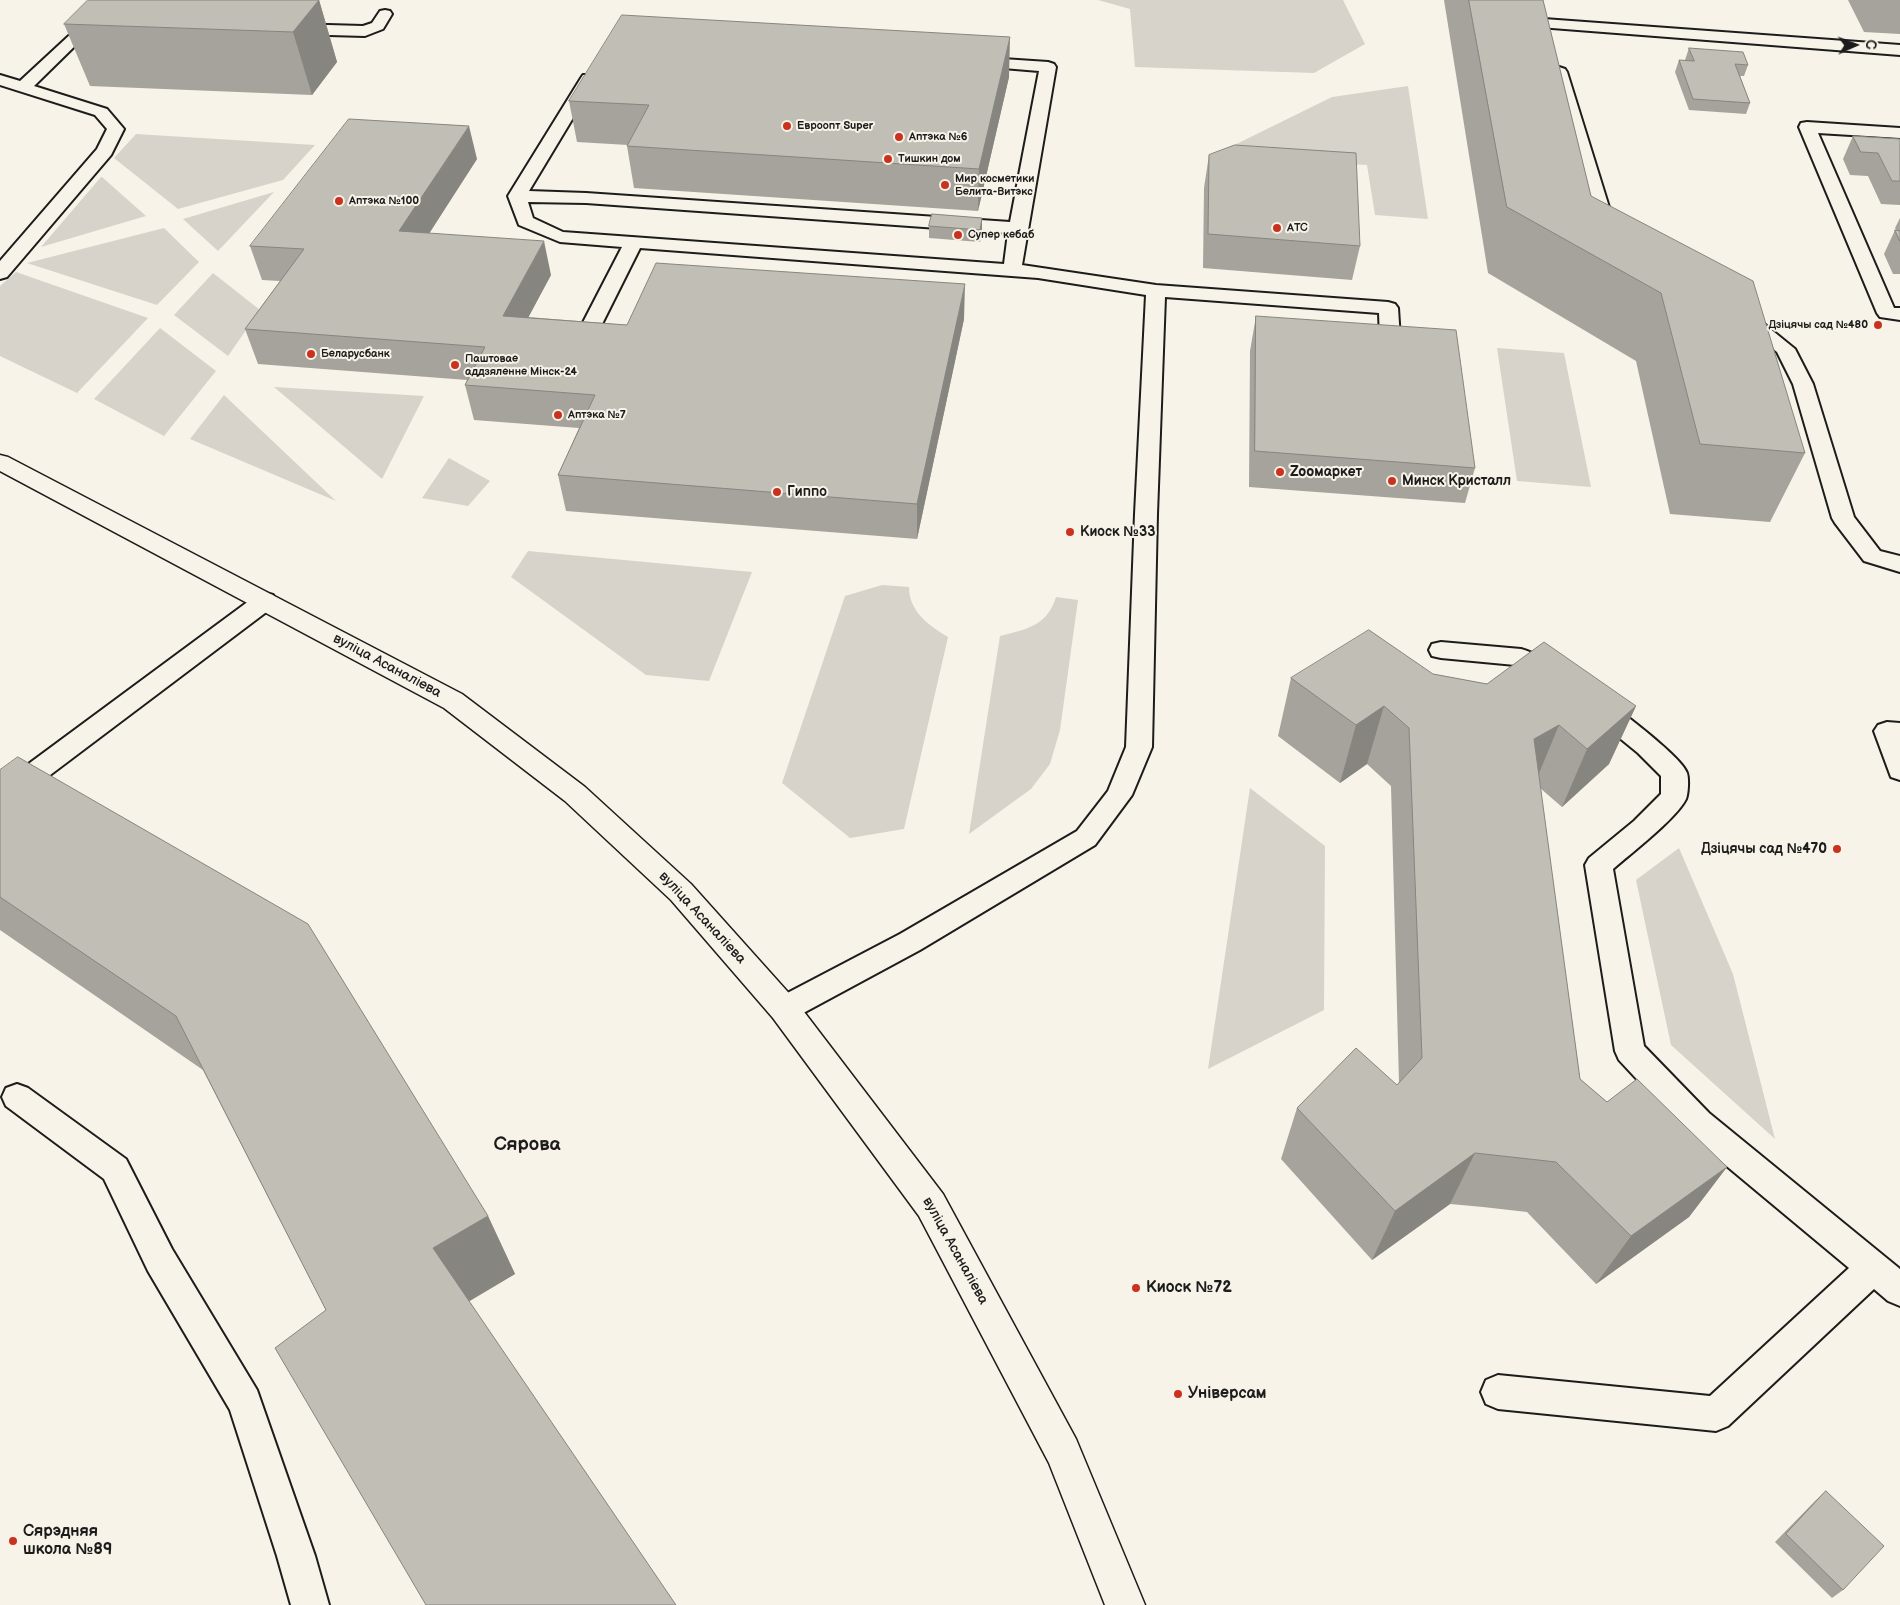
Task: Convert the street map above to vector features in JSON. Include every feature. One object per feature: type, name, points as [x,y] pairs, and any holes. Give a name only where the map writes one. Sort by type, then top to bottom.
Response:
[{"type":"main road","name":"вуліца Асаналіева","points":[[0,462],[453,701],[574,794],[681,892],[784,1009],[931,1205],[1063,1452],[1125,1605]]},
{"type":"lane","points":[[278,28],[365,31],[378,26],[385,14]]},
{"type":"lane","points":[[1623,248],[1604,220],[1542,16],[1900,50]]},
{"type":"lane","points":[[23,87],[78,35],[104,26],[113,26]]},
{"type":"lane","points":[[958,61],[1048,67],[1012,270]]},
{"type":"lane","points":[[598,63],[518,196],[525,221],[560,237],[1012,270],[1058,275],[1156,292],[1388,308],[1390,339]]},
{"type":"lane","points":[[0,80],[101,112],[116,129],[105,151],[0,274]]},
{"type":"lane","points":[[1900,133],[1807,127],[1887,313],[1900,314]]},
{"type":"lane","points":[[518,196],[586,198],[1018,228]]},
{"type":"lane","points":[[586,336],[634,242]]},
{"type":"lane","points":[[784,1009],[910,942],[1086,838],[1119,795],[1139,747],[1156,292]]},
{"type":"lane","points":[[1722,304],[1746,317],[1786,349],[1803,384],[1843,518],[1872,556],[1900,564]]},
{"type":"lane","points":[[0,799],[264,601]]},
{"type":"lane","points":[[1441,650],[1521,657],[1600,709],[1647,746],[1674,773],[1674,797],[1599,865],[1630,1051],[1698,1123],[1900,1290]]},
{"type":"lane","points":[[1900,732],[1887,731],[1900,770]]},
{"type":"lane","points":[[17,1097],[115,1168],[160,1260],[245,1402],[296,1556],[310,1605]]},
{"type":"lane","points":[[1498,1392],[1716,1414],[1872,1268]]},
{"type":"shaded area","points":[[1098,0],[1343,0],[1365,44],[1314,73],[1135,67],[1130,9]]},
{"type":"shaded area","points":[[1408,86],[1428,219],[1375,215],[1367,165],[1212,156],[1332,97]]},
{"type":"shaded area","points":[[136,134],[315,145],[283,180],[178,209],[114,158]]},
{"type":"shaded area","points":[[101,177],[146,216],[41,247]]},
{"type":"shaded area","points":[[274,192],[218,251],[183,219]]},
{"type":"shaded area","points":[[164,228],[199,262],[157,305],[27,263]]},
{"type":"shaded area","points":[[16,272],[148,318],[77,393],[0,356],[0,286]]},
{"type":"shaded area","points":[[213,273],[260,310],[228,356],[174,315]]},
{"type":"shaded area","points":[[160,328],[216,371],[164,436],[94,399]]},
{"type":"shaded area","points":[[1497,348],[1564,353],[1591,487],[1517,481]]},
{"type":"shaded area","points":[[274,387],[424,396],[382,479]]},
{"type":"shaded area","points":[[224,395],[336,501],[190,439]]},
{"type":"shaded area","points":[[449,458],[490,481],[468,506],[422,498]]},
{"type":"shaded area","points":[[528,551],[752,572],[709,681],[646,675],[511,577]]},
{"type":"shaded area","points":[[882,585],[909,587],[912,603],[916,610],[933,628],[948,637],[904,829],[850,838],[782,783],[845,596]]},
{"type":"shaded area","points":[[1056,597],[1078,600],[1060,730],[1050,764],[1031,789],[969,834],[1000,636],[1035,625],[1047,614]]},
{"type":"shaded area","points":[[1250,788],[1325,846],[1324,1010],[1208,1069]]},
{"type":"shaded area","points":[[1679,848],[1733,974],[1775,1139],[1671,1045],[1636,880]]},
{"type":"building","points":[[88,0],[319,0],[293,32],[64,24]]},
{"type":"building","points":[[1469,0],[1543,0],[1591,196],[1753,281],[1805,453],[1700,444],[1661,293],[1507,207]]},
{"type":"building","points":[[622,15],[1010,37],[979,169],[627,146],[649,105],[569,101]]},
{"type":"building","points":[[1689,48],[1743,52],[1748,65],[1735,64],[1750,103],[1693,99],[1679,60],[1694,61]]},
{"type":"building","points":[[349,119],[469,126],[399,231],[544,241],[503,316],[627,325],[656,263],[965,284],[917,504],[558,475],[595,395],[465,385],[485,347],[245,329],[304,249],[250,246]]},
{"type":"building","points":[[1853,136],[1900,139],[1900,181],[1892,181],[1878,153],[1861,152]]},
{"type":"building","name":"АТС","points":[[1235,145],[1356,153],[1360,246],[1208,234],[1209,155]]},
{"type":"building","points":[[932,214],[982,218],[980,230],[929,226]]},
{"type":"building","points":[[1895,230],[1900,231],[1900,241]]},
{"type":"building","points":[[1256,316],[1456,330],[1475,468],[1255,451]]},
{"type":"building","points":[[1369,630],[1433,674],[1487,684],[1544,642],[1636,706],[1587,749],[1559,725],[1534,739],[1580,1079],[1607,1102],[1637,1079],[1727,1167],[1631,1236],[1556,1162],[1475,1153],[1395,1211],[1297,1108],[1356,1048],[1397,1085],[1422,1058],[1409,728],[1384,706],[1356,725],[1291,678]]},
{"type":"building","points":[[18,757],[308,924],[488,1216],[433,1248],[676,1605],[426,1605],[275,1348],[326,1310],[176,1016],[0,897],[0,770]]},
{"type":"building","points":[[1826,1491],[1884,1546],[1843,1590],[1786,1534]]},
{"type":"place","name":"Евроопт Super","points":[[787,126]]},
{"type":"place","name":"Аптэка №6","points":[[899,137]]},
{"type":"place","name":"Тишкин дом","points":[[888,159]]},
{"type":"place","name":"Мир косметики Белита-Витэкс","points":[[945,185]]},
{"type":"place","name":"Аптэка №100","points":[[339,201]]},
{"type":"place","name":"АТС","points":[[1277,228]]},
{"type":"place","name":"Супер кебаб","points":[[958,235]]},
{"type":"place","name":"Дзіцячы сад №480","points":[[1878,325]]},
{"type":"place","name":"Беларусбанк","points":[[311,354]]},
{"type":"place","name":"Паштовае аддзяленне Мінск-24","points":[[455,365]]},
{"type":"place","name":"Аптэка №7","points":[[558,415]]},
{"type":"place","name":"Zooмаркет","points":[[1280,472]]},
{"type":"place","name":"Минск Кристалл","points":[[1392,481]]},
{"type":"place","name":"Гиппо","points":[[777,492]]},
{"type":"place","name":"Киоск №33","points":[[1070,532]]},
{"type":"place","name":"Дзіцячы сад №470","points":[[1837,849]]},
{"type":"place","name":"Киоск №72","points":[[1136,1288]]},
{"type":"place","name":"Універсам","points":[[1178,1394]]},
{"type":"place","name":"Сярэдняя школа №89","points":[[13,1541]]},
{"type":"district","name":"Сярова","points":[[527,1145]]}]
